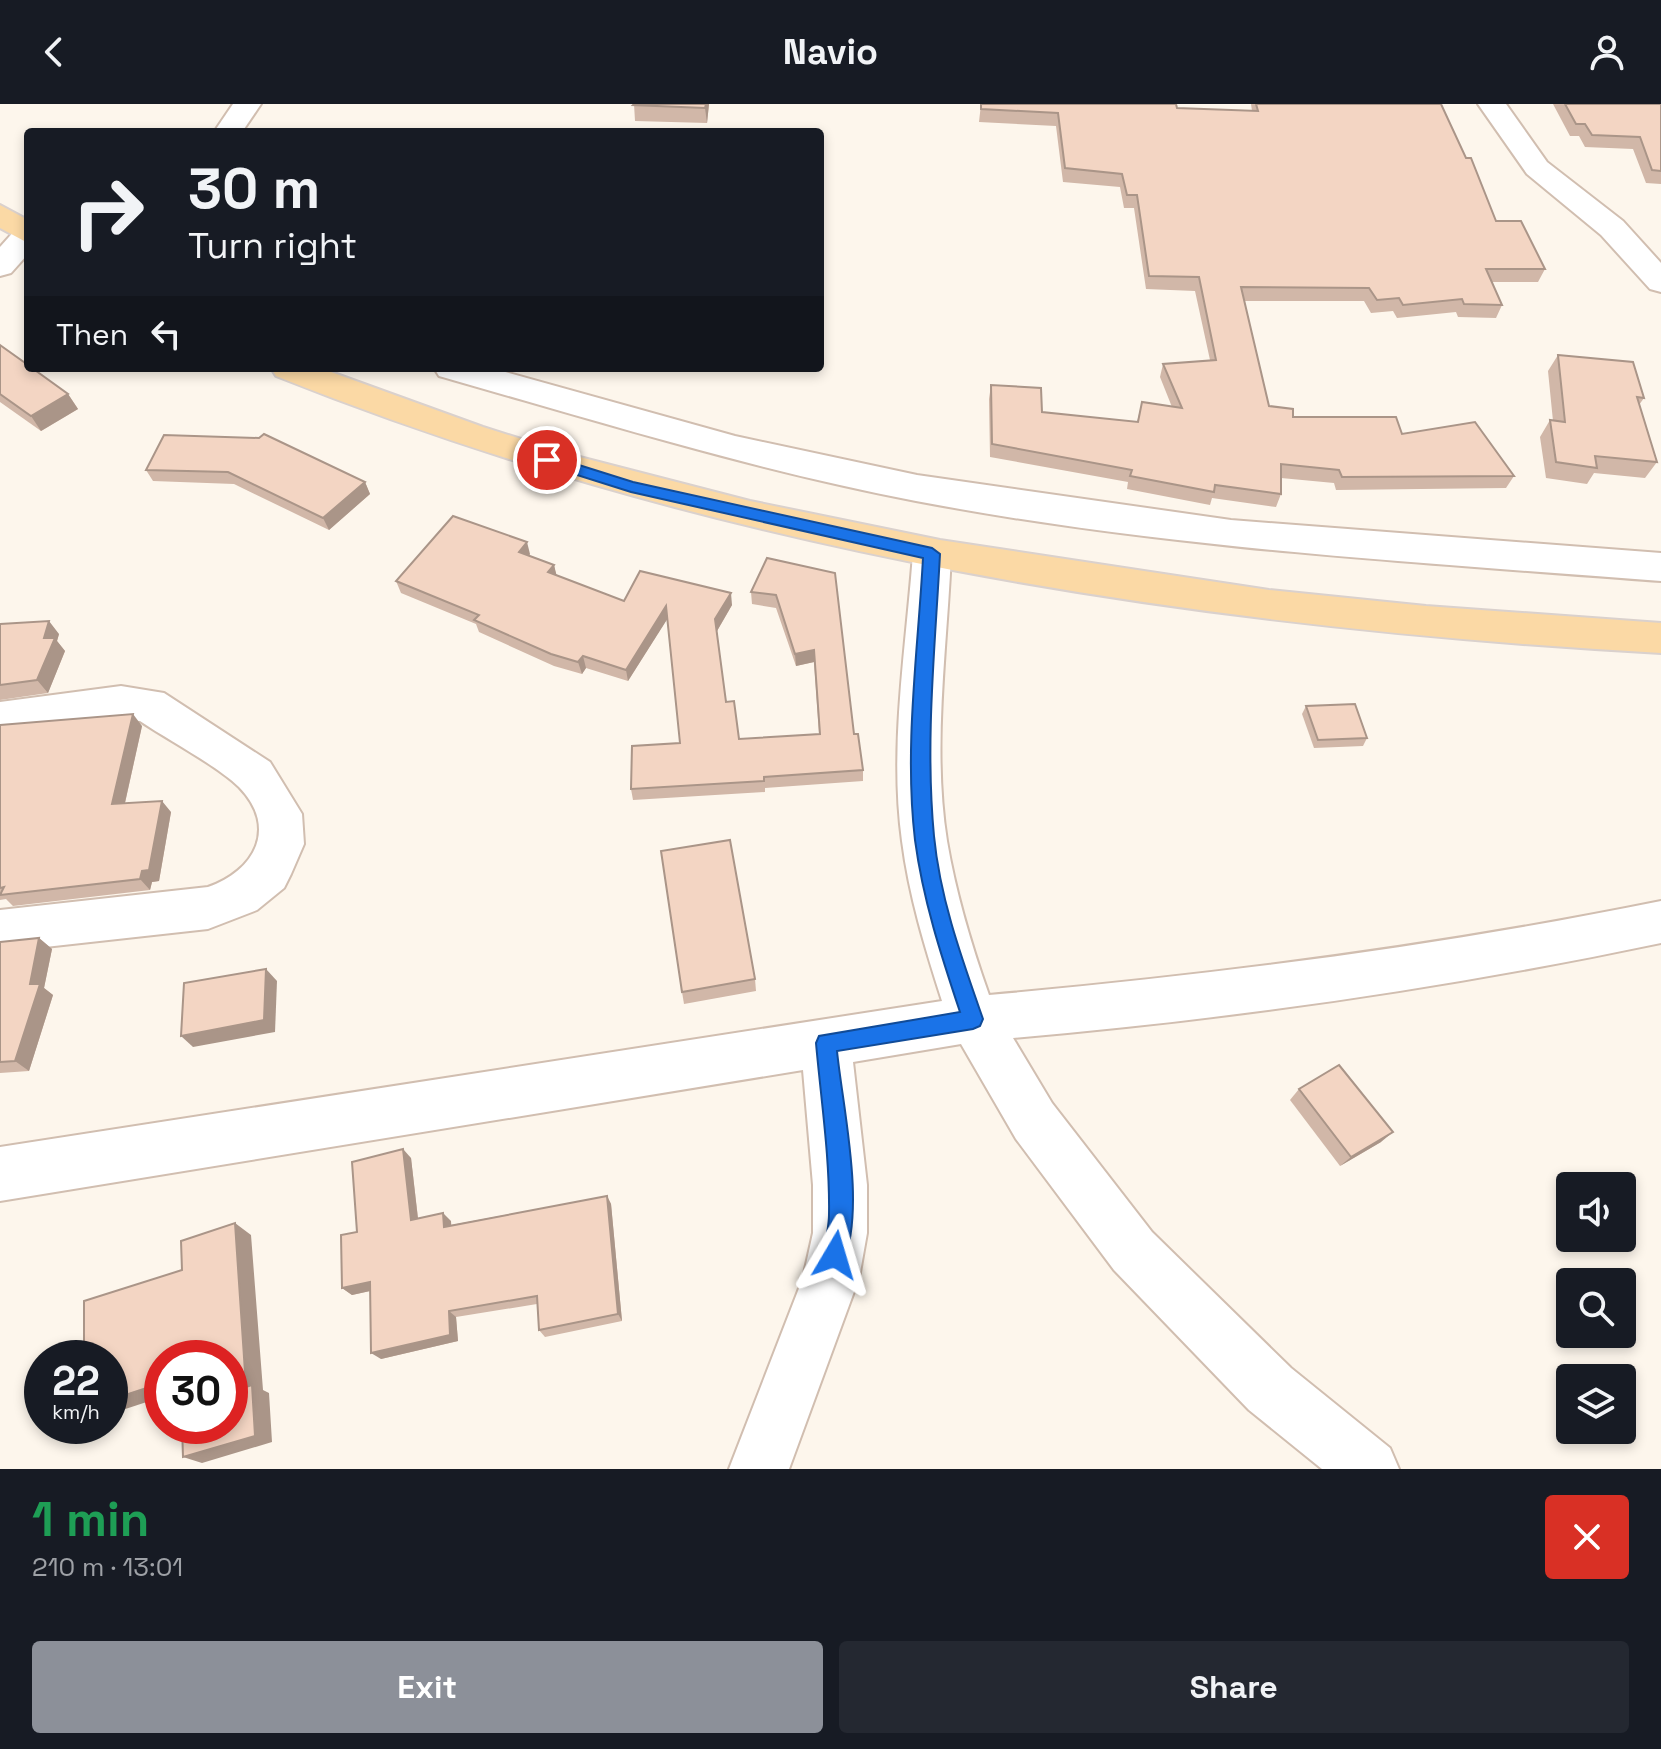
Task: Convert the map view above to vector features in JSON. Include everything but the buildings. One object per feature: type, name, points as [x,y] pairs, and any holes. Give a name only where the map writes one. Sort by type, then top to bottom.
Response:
[{"type":"main road","points":[[0,214],[24,231]]},
{"type":"main road","points":[[297,372],[359,398],[631,487],[932,554],[1174,594],[1435,624],[1661,638]]},
{"type":"street","points":[[231,128],[247,104]]},
{"type":"street","points":[[1492,104],[1537,168],[1612,228],[1661,282]]},
{"type":"street","points":[[0,266],[24,239]]},
{"type":"street","points":[[465,372],[735,448],[917,488],[1231,534],[1661,567]]},
{"type":"street","points":[[932,554],[920,753],[924,839],[940,922],[973,1019],[1034,1121],[1133,1251],[1270,1389],[1369,1469]]},
{"type":"street","points":[[0,719],[121,703],[149,705],[255,775],[280,814],[281,844],[268,874],[241,896],[208,908],[0,931]]},
{"type":"street","points":[[0,1174],[973,1019],[1134,1006],[1343,978],[1557,944],[1661,922]]},
{"type":"street","points":[[759,1469],[831,1278],[840,1233],[840,1185],[826,1043]]},
{"type":"route","points":[[547,460],[631,487],[815,531],[932,554],[920,753],[924,839],[940,922],[973,1019],[826,1043],[840,1185],[840,1233],[835,1255]]}]
